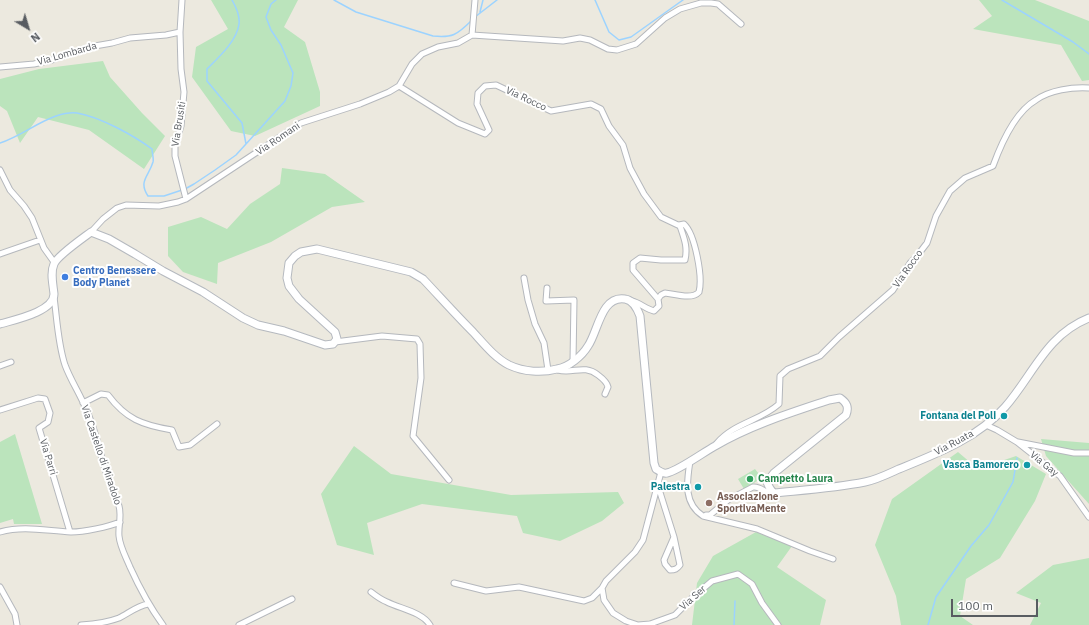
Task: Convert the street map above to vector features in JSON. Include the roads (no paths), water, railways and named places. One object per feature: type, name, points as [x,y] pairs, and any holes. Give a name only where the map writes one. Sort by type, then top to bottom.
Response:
[{"type":"street","name":"Via Brusiti","points":[[182,0],[180,32],[184,92],[181,126],[175,145],[175,156],[185,197]]},
{"type":"street","points":[[472,35],[475,0]]},
{"type":"street","points":[[399,86],[412,64],[422,54],[438,47],[458,43],[472,35],[563,41],[580,38],[590,40],[608,49],[617,50],[636,44],[666,18],[680,9],[701,3],[718,4],[741,24]]},
{"type":"street","name":"Via Lombarda","points":[[0,67],[34,64],[52,60],[89,47],[130,38],[166,35],[180,32]]},
{"type":"street","name":"Via Rocco","points":[[399,86],[458,122],[485,134],[489,130],[477,104],[478,93],[485,86],[496,85],[551,111],[591,104],[601,109],[609,126],[623,145],[630,168],[644,194],[661,217],[679,225],[684,224],[688,228],[698,257],[700,292],[696,295],[691,296],[665,292],[658,299],[659,306],[654,311],[648,309],[640,303],[625,299]]},
{"type":"street","name":"Via Romani","points":[[91,232],[103,219],[117,208],[126,205],[159,206],[178,202],[301,123],[360,104],[389,92],[399,86]]},
{"type":"street","name":"Via Rocco","points":[[715,445],[724,434],[739,425],[771,411],[779,404],[780,376],[788,369],[820,356],[839,337],[893,290],[910,263],[927,243],[936,216],[950,191],[965,178],[993,166],[1007,134],[1024,109],[1036,99],[1055,92],[1072,88],[1089,88]]},
{"type":"street","points":[[0,170],[10,190],[32,218],[40,240],[54,262]]},
{"type":"street","points":[[658,299],[633,270],[633,263],[640,258],[685,260],[687,251],[685,239],[679,225]]},
{"type":"street","points":[[0,324],[39,312],[48,305],[54,297],[52,276],[54,262],[91,232],[109,239],[163,271],[203,292],[243,318],[258,325],[284,331],[325,345],[333,344],[335,342],[382,336],[417,339],[420,344],[421,378],[413,436],[449,480]]},
{"type":"street","points":[[0,254],[40,240]]},
{"type":"street","points":[[335,342],[337,339],[335,332],[299,299],[289,286],[287,278],[289,263],[301,252],[317,249],[411,272],[423,279],[495,355],[510,365],[537,372],[564,367],[573,361],[588,347],[593,338],[601,315],[606,307],[612,302],[618,299],[625,299],[632,302],[637,309],[640,316],[654,463],[656,469],[661,472],[643,540],[635,552],[606,580],[602,588],[592,598],[584,601],[519,587],[486,591],[454,583]]},
{"type":"street","points":[[524,278],[528,300],[535,324],[544,343],[548,370]]},
{"type":"street","points":[[547,288],[546,301],[574,300],[573,361]]},
{"type":"street","name":"Via Castello di Miradolo","points":[[54,297],[59,341],[65,365],[95,432],[106,471],[120,508],[121,516],[119,536],[122,550],[148,604],[163,625]]},
{"type":"street","name":"Via Ruata","points":[[774,493],[866,482],[953,446],[986,425],[997,416],[1006,406],[1036,363],[1059,335],[1089,318]]},
{"type":"street","points":[[0,366],[11,362]]},
{"type":"street","points":[[557,369],[565,372],[589,370],[595,373],[607,384],[608,387],[605,394]]},
{"type":"street","points":[[83,403],[101,394],[108,395],[117,407],[132,418],[152,426],[172,430],[179,447],[190,445],[217,424]]},
{"type":"street","name":"Via Parri","points":[[0,410],[38,398],[45,399],[50,413],[48,422],[39,428],[70,532]]},
{"type":"street","name":"Via Rocco","points":[[661,472],[667,473],[740,431],[829,400],[840,398],[848,405],[846,416],[769,478],[767,482],[768,485],[770,490],[774,493]]},
{"type":"street","name":"Via Gay","points":[[986,425],[1017,442],[1060,476],[1089,517]]},
{"type":"street","points":[[1017,442],[1074,454],[1089,453]]},
{"type":"street","points":[[690,461],[687,479],[689,499],[692,506],[703,516],[758,529],[810,552],[833,559]]},
{"type":"street","points":[[658,486],[674,537],[680,565],[678,568],[670,570],[664,564],[664,560],[674,537]]},
{"type":"street","points":[[703,516],[710,515],[732,498],[753,487],[757,486],[768,493],[774,493]]},
{"type":"street","points":[[0,532],[13,528],[70,532],[113,525],[120,522]]},
{"type":"street","name":"Via Ser","points":[[602,588],[604,600],[613,613],[626,621],[638,625],[650,624],[675,615],[692,598],[712,582],[738,574],[752,584],[762,603],[778,625]]},
{"type":"street","points":[[0,587],[15,614],[17,625]]},
{"type":"street","points":[[371,592],[387,602],[426,619],[430,625]]},
{"type":"street","points":[[239,625],[292,599]]},
{"type":"street","points":[[81,625],[96,624],[114,620],[141,605],[148,604]]},
{"type":"waterway","points":[[232,0],[239,18],[238,30],[231,43],[207,69],[207,81],[242,123],[246,144]]},
{"type":"waterway","points":[[185,189],[236,155],[285,101],[291,86],[293,73],[281,45],[271,30],[266,17],[271,4],[276,0]]},
{"type":"waterway","points":[[334,0],[356,12],[433,36],[450,36],[462,30],[471,21]]},
{"type":"waterway","points":[[480,12],[483,0]]},
{"type":"waterway","points":[[475,17],[497,0]]},
{"type":"waterway","points":[[595,0],[609,32],[619,40],[631,37],[683,0]]},
{"type":"waterway","points":[[1002,0],[1073,42],[1089,54]]},
{"type":"waterway","points":[[0,143],[56,116],[72,113],[86,115],[116,127],[152,149],[153,162],[144,182],[145,191],[148,196],[164,196],[182,190]]},
{"type":"waterway","points":[[928,625],[936,597],[971,546],[989,525],[1013,482],[1017,458]]},
{"type":"waterway","points":[[734,625],[735,601]]},
{"type":"place","name":"Centro Benessere Body Planet","points":[[65,277]]},
{"type":"place","name":"Fontana del Poli","points":[[1004,416]]},
{"type":"place","name":"Vasca Bamorero","points":[[1027,465]]},
{"type":"place","name":"Campetto Laura","points":[[750,479]]},
{"type":"place","name":"Palestra","points":[[698,487]]},
{"type":"place","name":"Associazione SportivaMente","points":[[709,503]]}]
